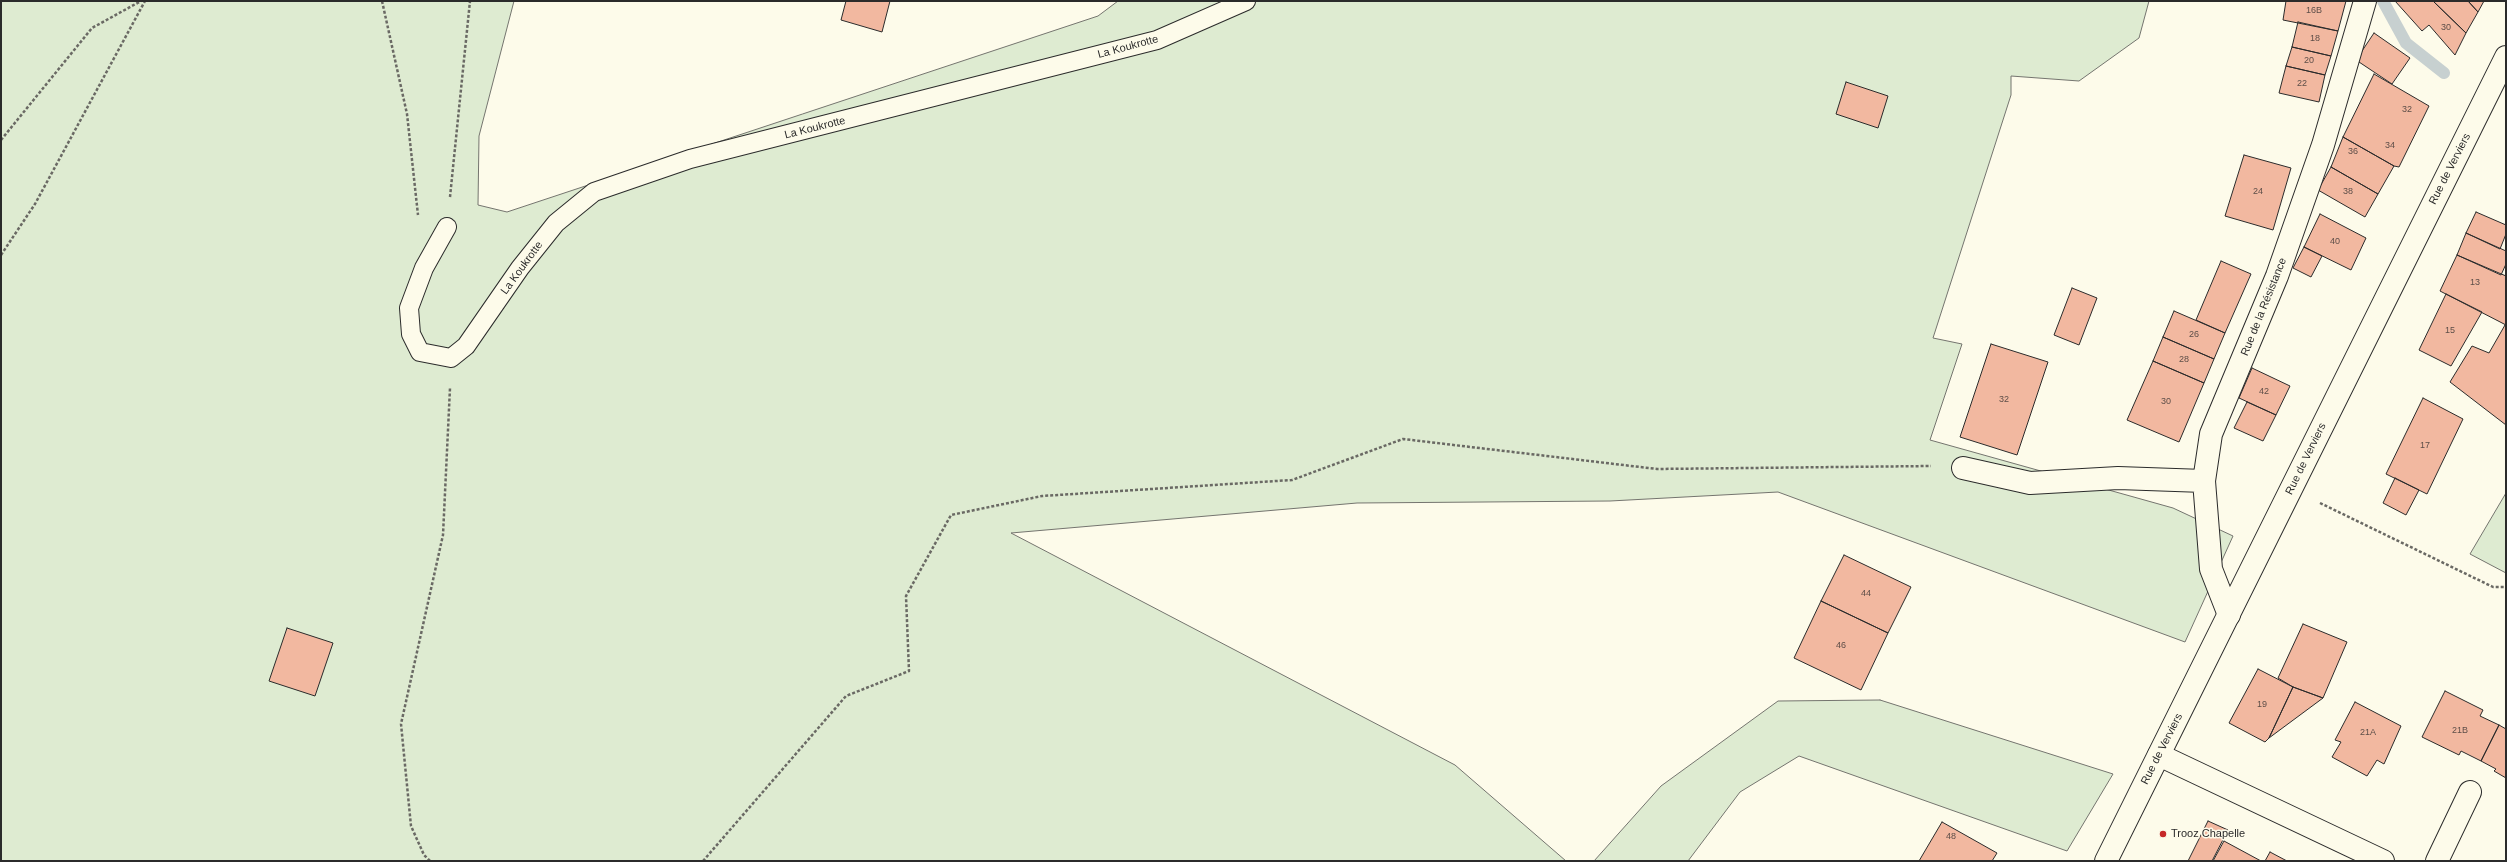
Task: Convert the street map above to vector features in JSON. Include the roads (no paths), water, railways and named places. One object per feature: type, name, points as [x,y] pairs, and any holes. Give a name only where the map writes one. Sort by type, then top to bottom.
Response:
[{"type":"street","name":"Rue de la Résistance","points":[[2229,615],[2212,569],[2204,481],[2211,434],[2278,276],[2323,145],[2365,1]]},
{"type":"street","name":"Rue de Verviers","points":[[2106,861],[2506,57]]},
{"type":"street","points":[[1963,468],[2030,483],[2118,478],[2204,481]]},
{"type":"street","points":[[2159,755],[2382,861]]},
{"type":"street","points":[[2436,861],[2470,792]]},
{"type":"lane","name":"La Koukrotte","points":[[447,227],[424,268],[409,308],[411,334],[420,352],[451,358],[466,346],[520,268],[556,223],[594,192],[690,159],[1158,40],[1246,1]]},
{"type":"waterway","points":[[2383,1],[2406,43],[2444,73]]},
{"type":"place","name":"Trooz Chapelle","points":[[2163,834]]}]
